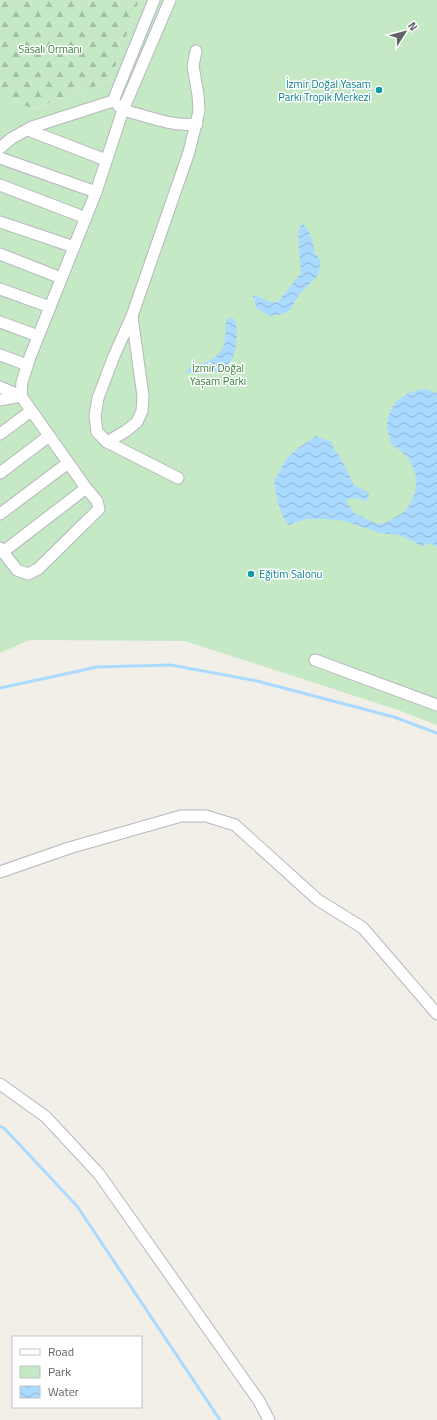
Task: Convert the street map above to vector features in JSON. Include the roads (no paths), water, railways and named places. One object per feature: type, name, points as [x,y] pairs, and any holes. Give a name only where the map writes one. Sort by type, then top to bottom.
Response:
[{"type":"street","points":[[0,148],[12,138],[28,130],[113,101],[154,0]]},
{"type":"street","points":[[21,396],[22,382],[27,365],[96,192],[123,110],[170,0]]},
{"type":"street","points":[[178,478],[107,442],[97,432],[95,416],[98,398],[114,356],[132,316],[179,182],[197,124],[199,111],[198,95],[193,66],[196,51]]},
{"type":"street","points":[[113,101],[123,110],[172,123],[189,125],[197,124]]},
{"type":"street","points":[[28,130],[106,160]]},
{"type":"street","points":[[0,158],[96,192]]},
{"type":"street","points":[[0,185],[86,218]]},
{"type":"street","points":[[0,222],[74,247]]},
{"type":"street","points":[[0,254],[61,278]]},
{"type":"street","points":[[0,288],[50,307]]},
{"type":"street","points":[[107,442],[126,431],[137,422],[142,410],[143,396],[132,316]]},
{"type":"street","points":[[0,322],[38,336]]},
{"type":"street","points":[[0,355],[27,365]]},
{"type":"street","points":[[0,387],[21,396],[48,436],[97,501],[99,509],[38,569],[28,574],[17,570],[1,550],[86,488]]},
{"type":"street","points":[[1,400],[21,396]]},
{"type":"street","points":[[0,434],[31,411]]},
{"type":"street","points":[[0,473],[48,436]]},
{"type":"street","points":[[0,514],[68,463]]},
{"type":"street","points":[[314,660],[437,705]]},
{"type":"street","points":[[0,872],[70,848],[181,816],[206,816],[235,825],[318,900],[363,928],[437,1014]]},
{"type":"street","points":[[0,1084],[46,1117],[99,1174],[259,1402],[269,1420]]},
{"type":"water","points":[[303,223],[312,240],[315,253],[321,262],[318,275],[299,295],[289,311],[283,314],[270,316],[257,309],[253,296],[260,297],[270,302],[278,302],[301,273],[298,231]]},
{"type":"water","points":[[227,318],[235,319],[237,333],[234,355],[229,364],[212,373],[200,374],[186,372],[191,366],[210,361],[218,355],[225,341]]},
{"type":"water","points":[[426,389],[437,393],[437,547],[430,543],[422,546],[400,535],[380,533],[345,521],[307,519],[288,525],[280,509],[274,480],[290,455],[316,436],[332,442],[334,450],[339,455],[354,485],[369,493],[367,501],[355,498],[346,499],[354,513],[374,523],[382,524],[404,512],[411,503],[415,493],[416,475],[413,466],[407,458],[400,450],[391,444],[387,427],[388,417],[399,399],[411,392]]},
{"type":"waterway","points":[[0,688],[97,667],[171,665],[257,681],[394,717],[437,733]]},
{"type":"waterway","points":[[0,1126],[5,1129],[77,1206],[220,1420]]},
{"type":"place","name":"İzmir Doğal Yaşam Parkı Tropik Merkezi","points":[[379,90]]},
{"type":"place","name":"Eğitim Salonu","points":[[251,574]]},
{"type":"park label","name":"Sasalı Ormanı","points":[[50,49]]},
{"type":"park label","name":"İzmir Doğal Yaşam Parkı","points":[[218,374]]}]
